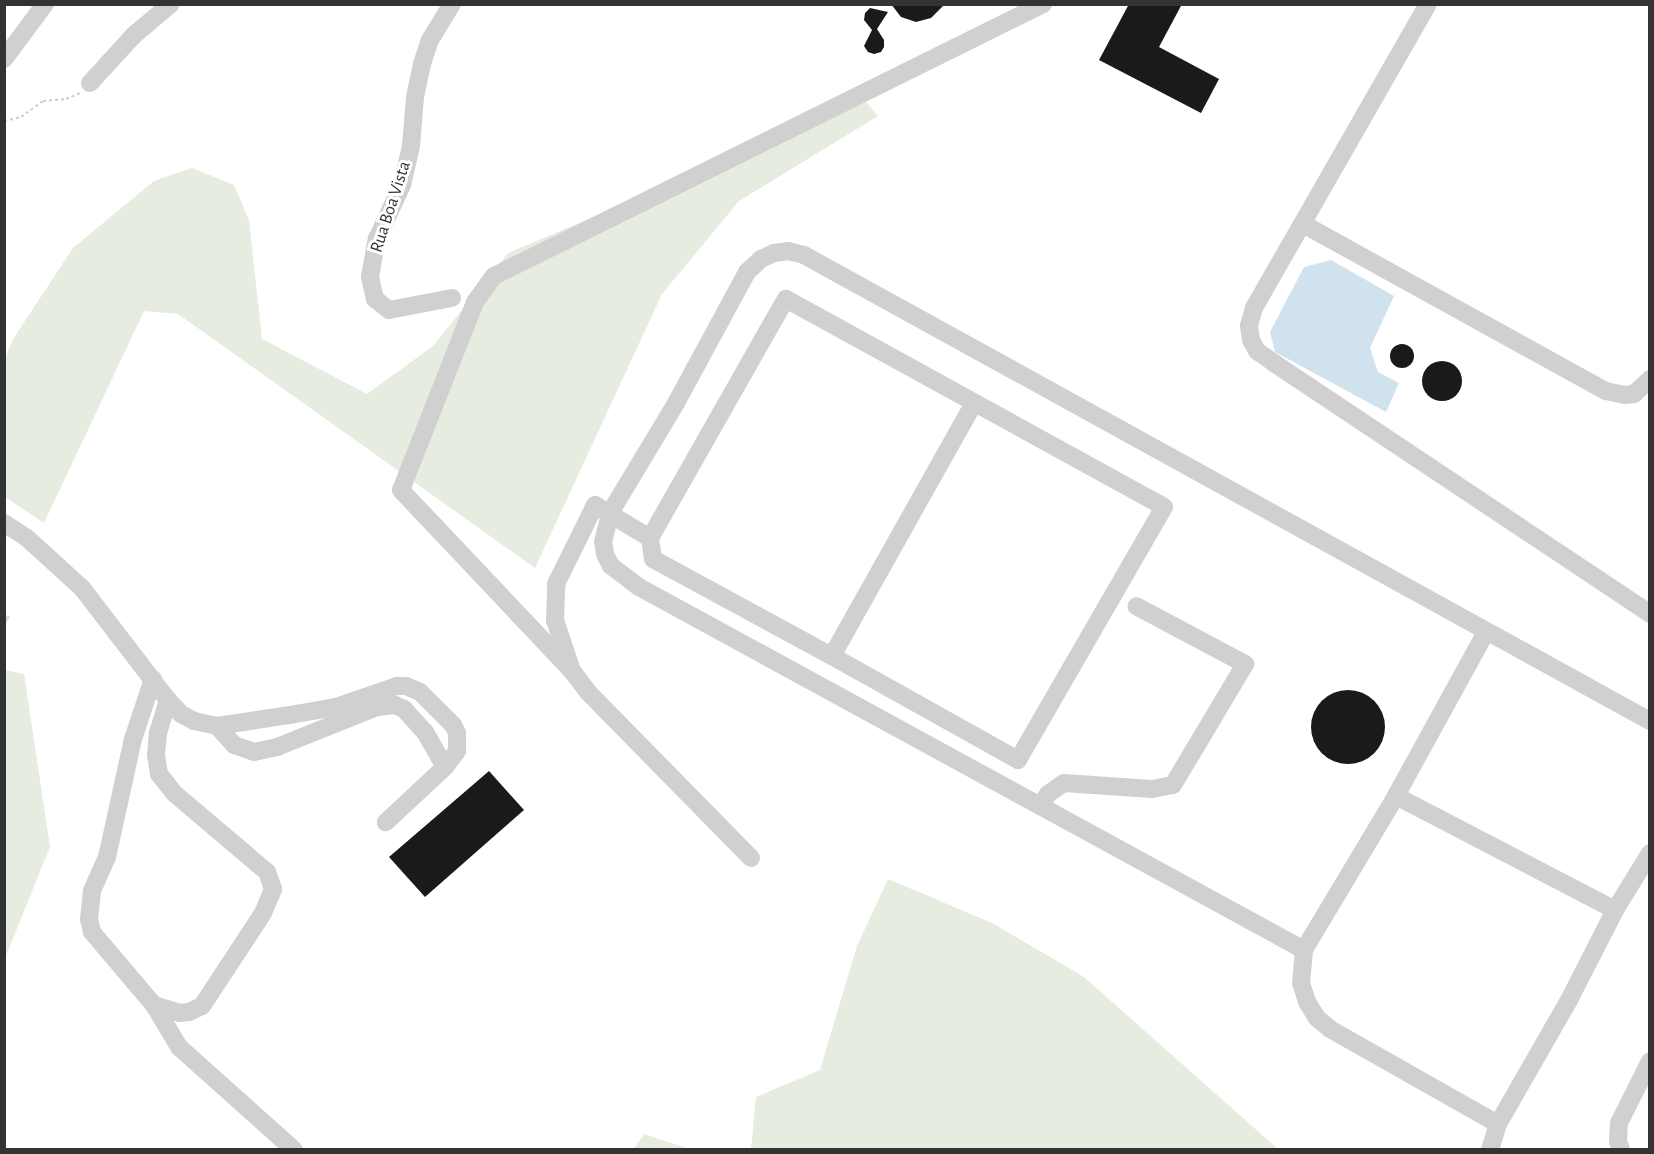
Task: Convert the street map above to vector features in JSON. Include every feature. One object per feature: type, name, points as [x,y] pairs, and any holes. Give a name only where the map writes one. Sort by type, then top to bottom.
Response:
[{"type":"street","points":[[4,59],[45,4]]},
{"type":"street","points":[[90,82],[134,35],[171,4]]},
{"type":"street","name":"Rua Boa Vista","points":[[452,4],[430,40],[422,64],[415,97],[411,147],[402,185],[377,240],[370,277],[375,299],[389,310],[452,298]]},
{"type":"street","points":[[751,858],[588,692],[572,671],[400,490],[475,302],[494,276],[1043,4]]},
{"type":"street","points":[[1428,4],[1254,308],[1249,326],[1251,340],[1257,351],[1650,614]]},
{"type":"street","points":[[4,31],[25,31]]},
{"type":"street","points":[[1303,224],[1606,391],[1625,395],[1634,394],[1650,379]]},
{"type":"street","points":[[1304,950],[639,587],[611,566],[605,554],[603,542],[610,513],[676,403],[747,272],[761,259],[774,253],[788,251],[804,255],[1650,721]]},
{"type":"street","points":[[786,299],[1164,507],[1018,760],[653,559],[650,538],[786,299]]},
{"type":"street","points":[[832,656],[974,403]]},
{"type":"street","points":[[572,671],[555,620],[556,584],[595,505],[650,538]]},
{"type":"street","points":[[4,523],[27,538],[82,588],[181,714],[194,721],[217,726],[337,716],[388,705],[404,709],[432,742],[445,767]]},
{"type":"street","points":[[1040,806],[1048,794],[1064,783],[1152,789],[1173,785],[1245,664],[1136,606]]},
{"type":"street","points":[[1486,632],[1396,796],[1304,950],[1301,983],[1307,1002],[1317,1018],[1330,1029],[1498,1124]]},
{"type":"street","points":[[153,679],[133,739],[107,857],[92,891],[89,919],[92,932],[154,1005],[179,1047],[294,1149]]},
{"type":"street","points":[[217,726],[234,745],[254,752],[277,747],[397,686],[406,686],[420,692],[453,725],[457,734],[457,751],[445,767],[386,822]]},
{"type":"street","points":[[154,1005],[180,1013],[194,1010],[202,1005],[263,913],[273,889],[267,872],[174,793],[159,774],[156,755],[158,733],[168,700]]},
{"type":"street","points":[[1396,796],[1615,910]]},
{"type":"street","points":[[1490,1149],[1498,1124],[1568,1002],[1615,910],[1650,853]]},
{"type":"street","points":[[1621,1149],[1618,1141],[1619,1123],[1650,1061]]},
{"type":"path","points":[[4,121],[21,117],[43,101],[76,97],[90,82]]},
{"type":"shaded area","points":[[866,102],[878,116],[739,201],[662,294],[535,568],[178,314],[144,311],[44,523],[5,497],[4,362],[13,339],[73,248],[154,181],[192,168],[234,185],[249,220],[262,339],[367,394],[433,346],[508,253]]},
{"type":"shaded area","points":[[5,670],[24,674],[50,847],[5,958]]},
{"type":"shaded area","points":[[888,879],[992,923],[1084,977],[1278,1149],[751,1149],[756,1097],[820,1070],[857,946]]},
{"type":"shaded area","points":[[644,1134],[689,1149],[634,1149]]},
{"type":"water","points":[[1331,260],[1394,296],[1370,348],[1378,372],[1399,383],[1386,412],[1275,352],[1270,332],[1304,267]]},
{"type":"building","points":[[891,4],[945,4],[931,18],[916,22],[901,17]]},
{"type":"building","points":[[1129,4],[1182,4],[1159,47],[1219,79],[1201,113],[1099,60]]},
{"type":"building","points":[[870,8],[888,12],[877,29],[884,40],[884,47],[881,52],[874,54],[868,52],[864,46],[872,30],[864,20],[865,13]]},
{"type":"building","points":[[1397,344],[1407,344],[1414,351],[1414,361],[1407,368],[1397,368],[1390,361],[1390,351]]},
{"type":"building","points":[[1442,361],[1456,367],[1462,381],[1456,395],[1442,401],[1428,395],[1422,381],[1428,367]]},
{"type":"building","points":[[1348,690],[1369,696],[1379,706],[1385,727],[1379,748],[1369,758],[1348,764],[1327,758],[1317,748],[1311,727],[1317,706],[1327,696]]},
{"type":"building","points":[[489,771],[524,810],[425,897],[389,857]]},
{"type":"waterway","points":[[4,622],[8,617]]}]
